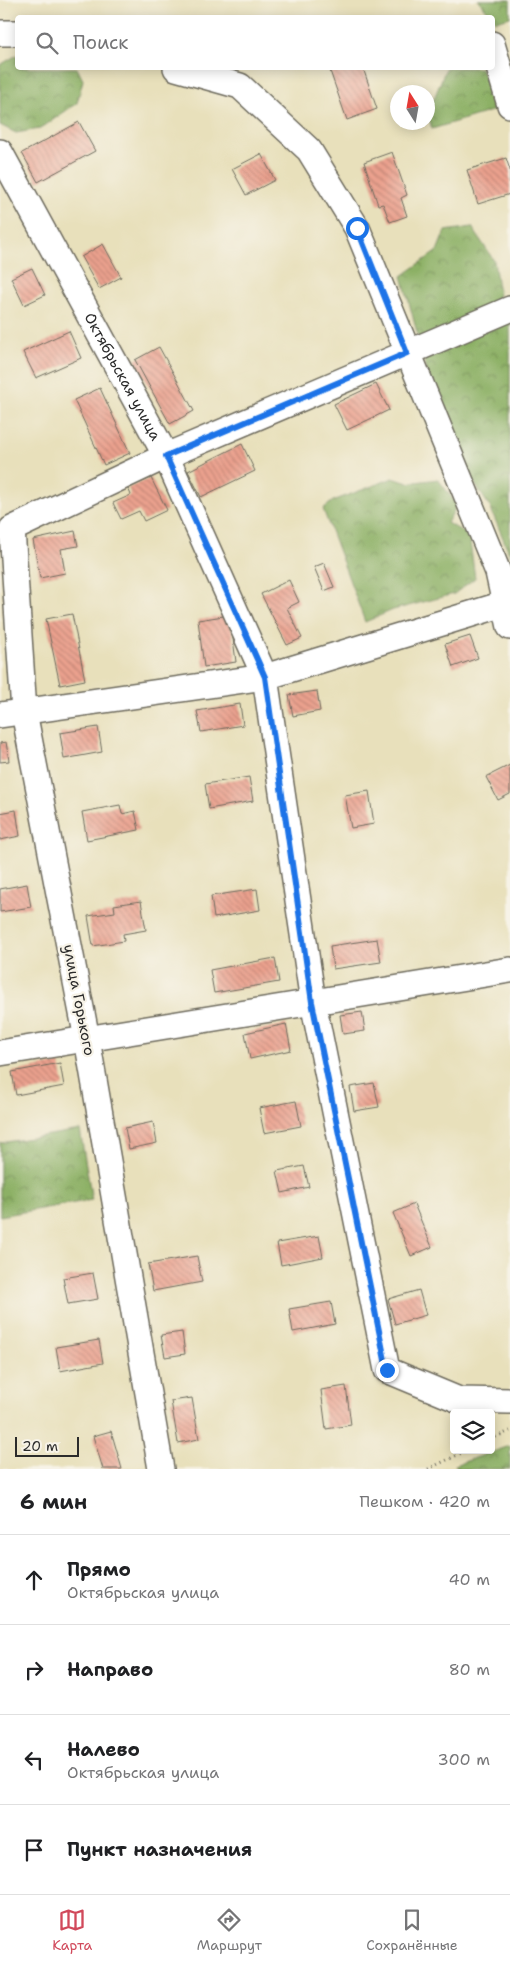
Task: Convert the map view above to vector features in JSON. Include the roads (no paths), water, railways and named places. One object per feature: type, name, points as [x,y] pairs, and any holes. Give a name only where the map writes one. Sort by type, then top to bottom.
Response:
[{"type":"street","points":[[0,33],[15,33]]},
{"type":"street","points":[[495,54],[510,105]]},
{"type":"street","points":[[0,715],[265,677],[507,615],[498,572],[357,228],[310,150],[240,86],[183,70]]},
{"type":"street","name":"Октябрьская улица","points":[[0,152],[166,456],[265,677],[312,1002],[387,1370],[459,1400],[510,1401]]},
{"type":"street","points":[[166,456],[510,309]]},
{"type":"street","name":"улица Горького","points":[[162,1469],[87,1039],[24,712],[12,529],[166,456]]},
{"type":"street","points":[[0,1053],[510,970]]}]
